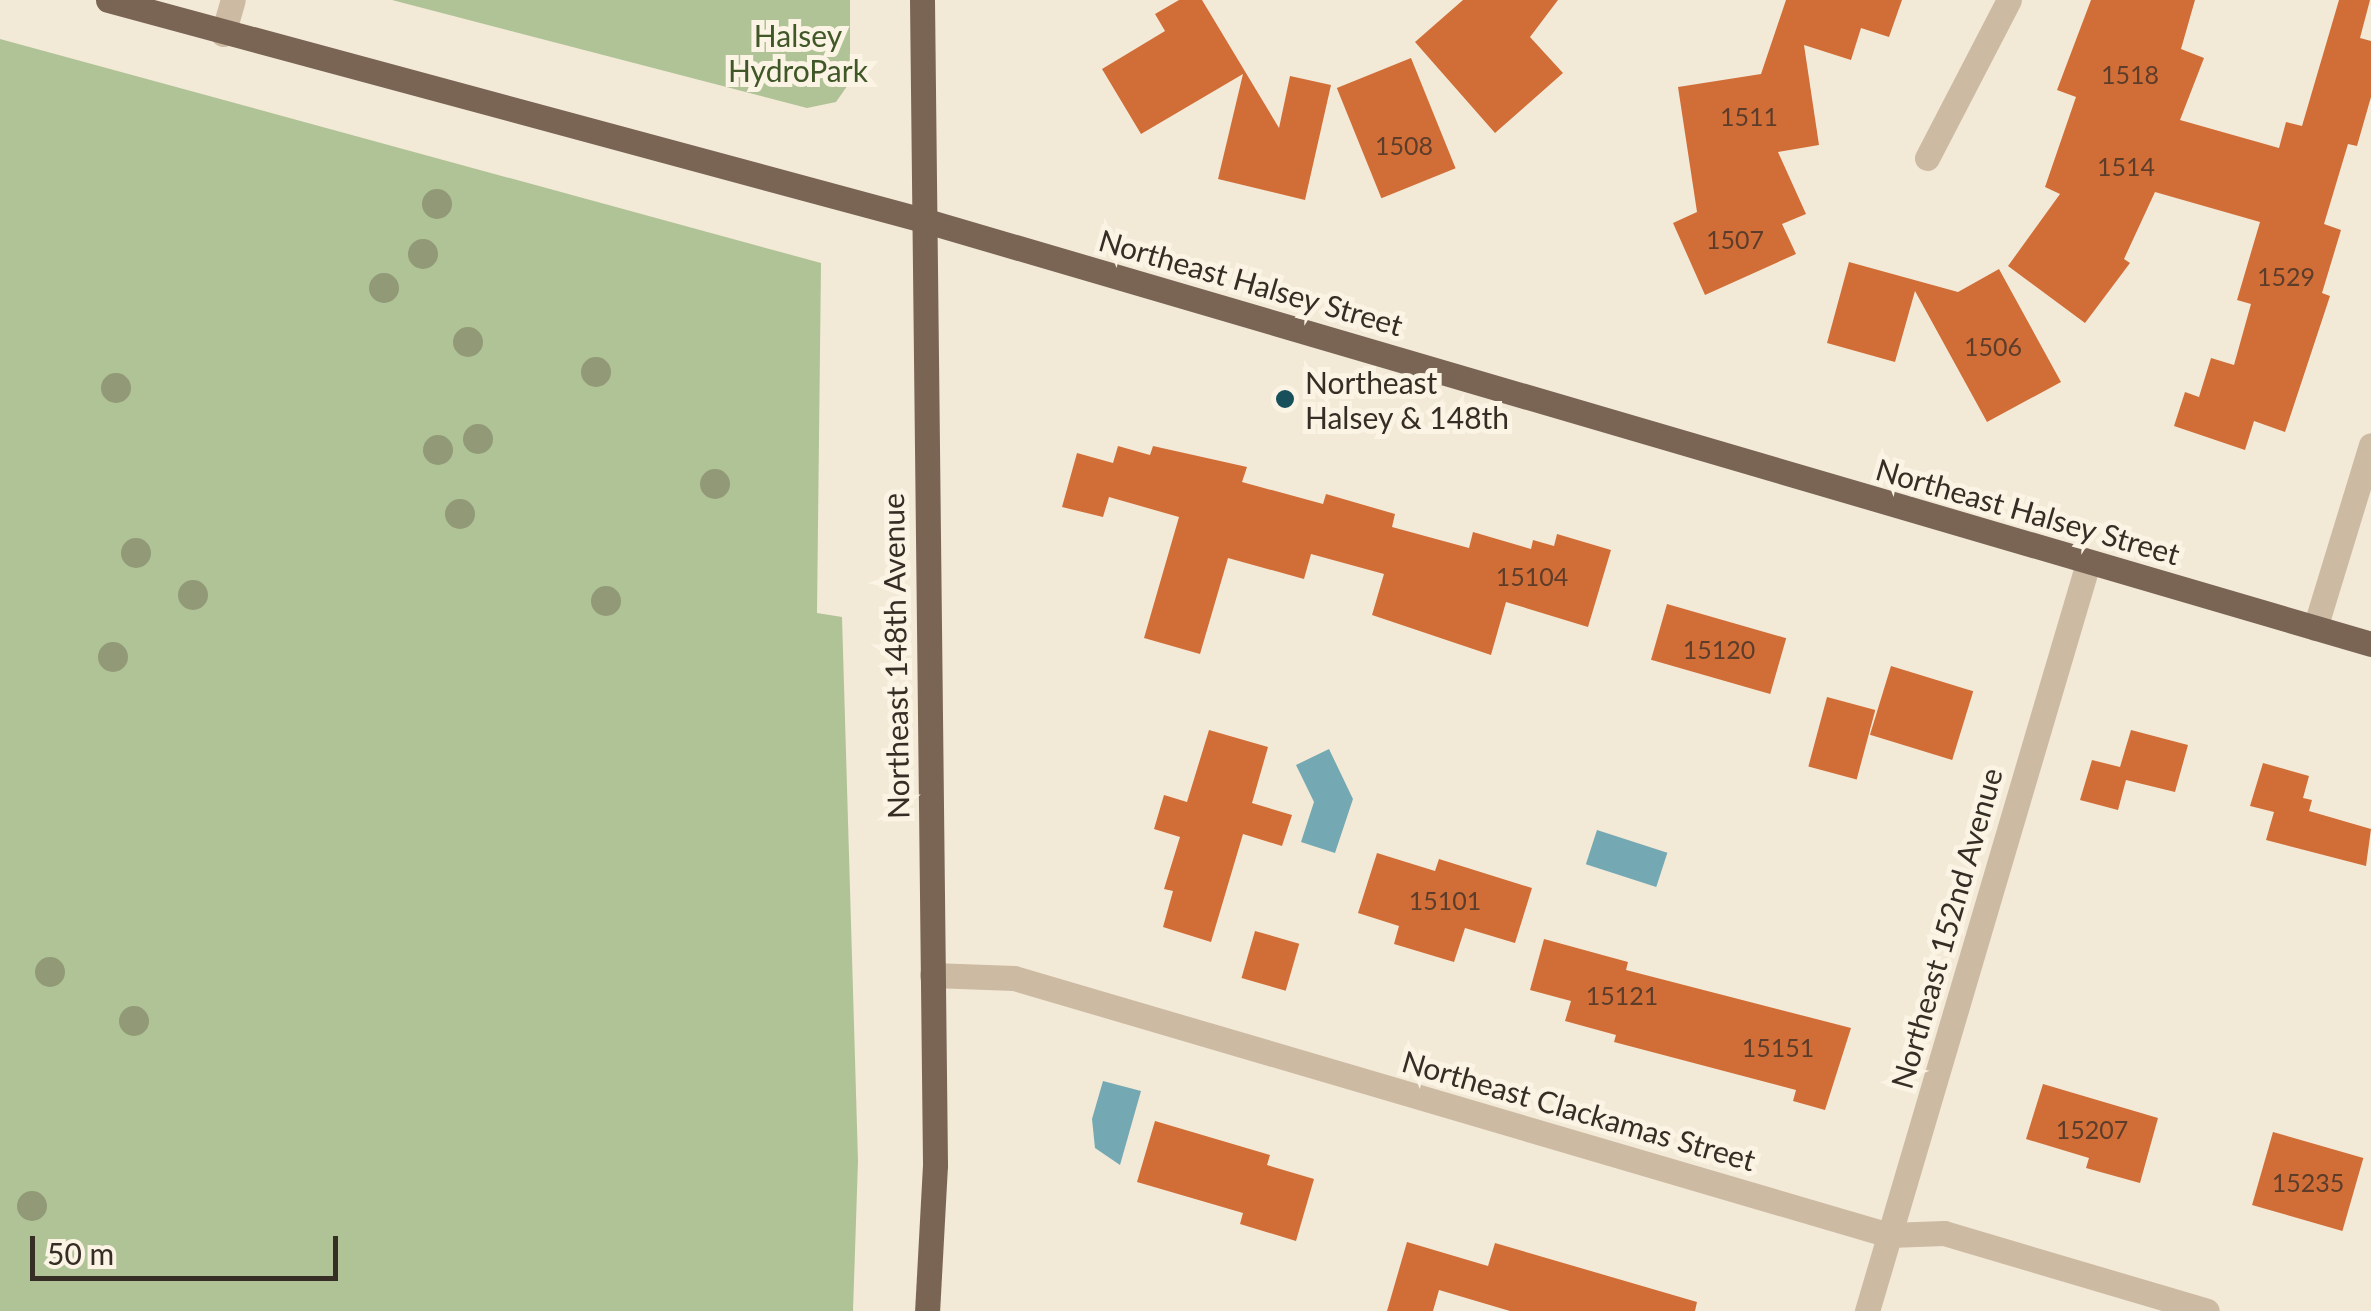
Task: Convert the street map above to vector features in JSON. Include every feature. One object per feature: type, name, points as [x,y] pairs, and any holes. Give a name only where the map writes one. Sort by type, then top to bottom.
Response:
[{"type":"main road","name":"Northeast Halsey Street","points":[[108,0],[924,220],[2371,644]]},
{"type":"main road","name":"Northeast 148th Avenue","points":[[922,0],[934,1165],[927,1311]]},
{"type":"street","points":[[223,34],[233,0]]},
{"type":"street","points":[[1927,158],[2009,0]]},
{"type":"street","points":[[2315,628],[2371,444]]},
{"type":"street","name":"Northeast 152nd Avenue","points":[[1867,1311],[2088,563]]},
{"type":"street","name":"Northeast Clackamas Street","points":[[932,975],[1014,978],[1890,1235],[1944,1233],[2206,1311]]},
{"type":"green space","name":"Halsey HydroPark","points":[[392,0],[850,0],[850,82],[836,102],[807,108]]},
{"type":"green space","points":[[0,39],[821,263],[817,613],[842,617],[858,1161],[853,1311],[0,1311]]},
{"type":"water","points":[[1329,749],[1353,799],[1335,853],[1301,842],[1314,802],[1296,765]]},
{"type":"water","points":[[1597,830],[1667,853],[1656,887],[1586,864]]},
{"type":"water","points":[[1103,1081],[1141,1091],[1120,1165],[1095,1148],[1092,1119]]},
{"type":"building","points":[[1179,0],[1202,0],[1279,128],[1290,76],[1331,85],[1305,200],[1218,179],[1243,74],[1141,134],[1102,69],[1165,31],[1155,14]]},
{"type":"building","points":[[1463,0],[1558,0],[1530,37],[1563,73],[1495,133],[1415,42]]},
{"type":"building","points":[[1786,0],[1902,0],[1889,37],[1861,28],[1851,60],[1804,45],[1819,145],[1778,152],[1806,214],[1782,224],[1796,254],[1705,295],[1673,223],[1697,212],[1678,87],[1761,74]]},
{"type":"building","points":[[2091,0],[2195,0],[2181,49],[2204,58],[2180,120],[2279,148],[2286,122],[2302,126],[2339,0],[2370,0],[2360,38],[2371,41],[2371,97],[2357,146],[2348,144],[2324,224],[2341,230],[2322,293],[2330,296],[2285,432],[2254,421],[2245,450],[2174,426],[2185,392],[2199,397],[2211,358],[2234,365],[2251,304],[2237,300],[2260,222],[2155,192],[2124,259],[2130,263],[2085,323],[2008,266],[2060,194],[2045,187],[2076,97],[2057,90]]},
{"type":"building","points":[[1411,58],[1456,168],[1381,198],[1337,88]]},
{"type":"building","points":[[1849,262],[1958,292],[1999,269],[2061,382],[1987,422],[1915,291],[1895,362],[1827,343]]},
{"type":"building","points":[[1118,446],[1150,455],[1153,446],[1247,467],[1242,482],[1323,504],[1326,494],[1395,514],[1392,527],[1469,548],[1473,532],[1531,549],[1533,540],[1554,546],[1557,534],[1611,550],[1588,627],[1506,602],[1491,655],[1372,615],[1384,574],[1311,554],[1304,579],[1228,558],[1200,654],[1144,638],[1179,517],[1109,497],[1103,517],[1062,507],[1077,453],[1113,463]]},
{"type":"building","points":[[1667,604],[1786,638],[1770,694],[1651,660]]},
{"type":"building","points":[[1891,666],[1973,691],[1952,760],[1870,735]]},
{"type":"building","points":[[1827,697],[1875,710],[1857,779],[1808,767]]},
{"type":"building","points":[[1209,730],[1268,747],[1252,803],[1292,815],[1282,846],[1243,834],[1211,942],[1163,927],[1173,891],[1164,889],[1180,837],[1154,829],[1164,795],[1187,802]]},
{"type":"building","points":[[2131,730],[2188,745],[2175,792],[2126,780],[2118,810],[2080,800],[2092,760],[2120,767]]},
{"type":"building","points":[[2263,763],[2309,776],[2303,798],[2312,800],[2309,811],[2371,829],[2366,866],[2266,840],[2274,812],[2250,806]]},
{"type":"building","points":[[1377,853],[1435,871],[1439,859],[1532,888],[1515,943],[1465,928],[1454,962],[1394,944],[1399,926],[1358,913]]},
{"type":"building","points":[[1255,931],[1299,944],[1286,991],[1241,978]]},
{"type":"building","points":[[1544,939],[1628,962],[1626,970],[1851,1028],[1825,1110],[1793,1101],[1796,1090],[1614,1042],[1616,1035],[1565,1021],[1571,1001],[1530,990]]},
{"type":"building","points":[[2043,1084],[2158,1118],[2140,1183],[2086,1168],[2089,1158],[2026,1139]]},
{"type":"building","points":[[1155,1121],[1270,1155],[1267,1165],[1314,1179],[1296,1241],[1240,1224],[1243,1213],[1137,1182]]},
{"type":"building","points":[[2273,1132],[2363,1158],[2342,1231],[2252,1205]]},
{"type":"building","points":[[1407,1242],[1488,1266],[1495,1243],[1697,1302],[1695,1311],[1510,1311],[1439,1290],[1433,1311],[1387,1311]]},
{"type":"place","name":"Northeast Halsey & 148th","points":[[1285,399]]}]
